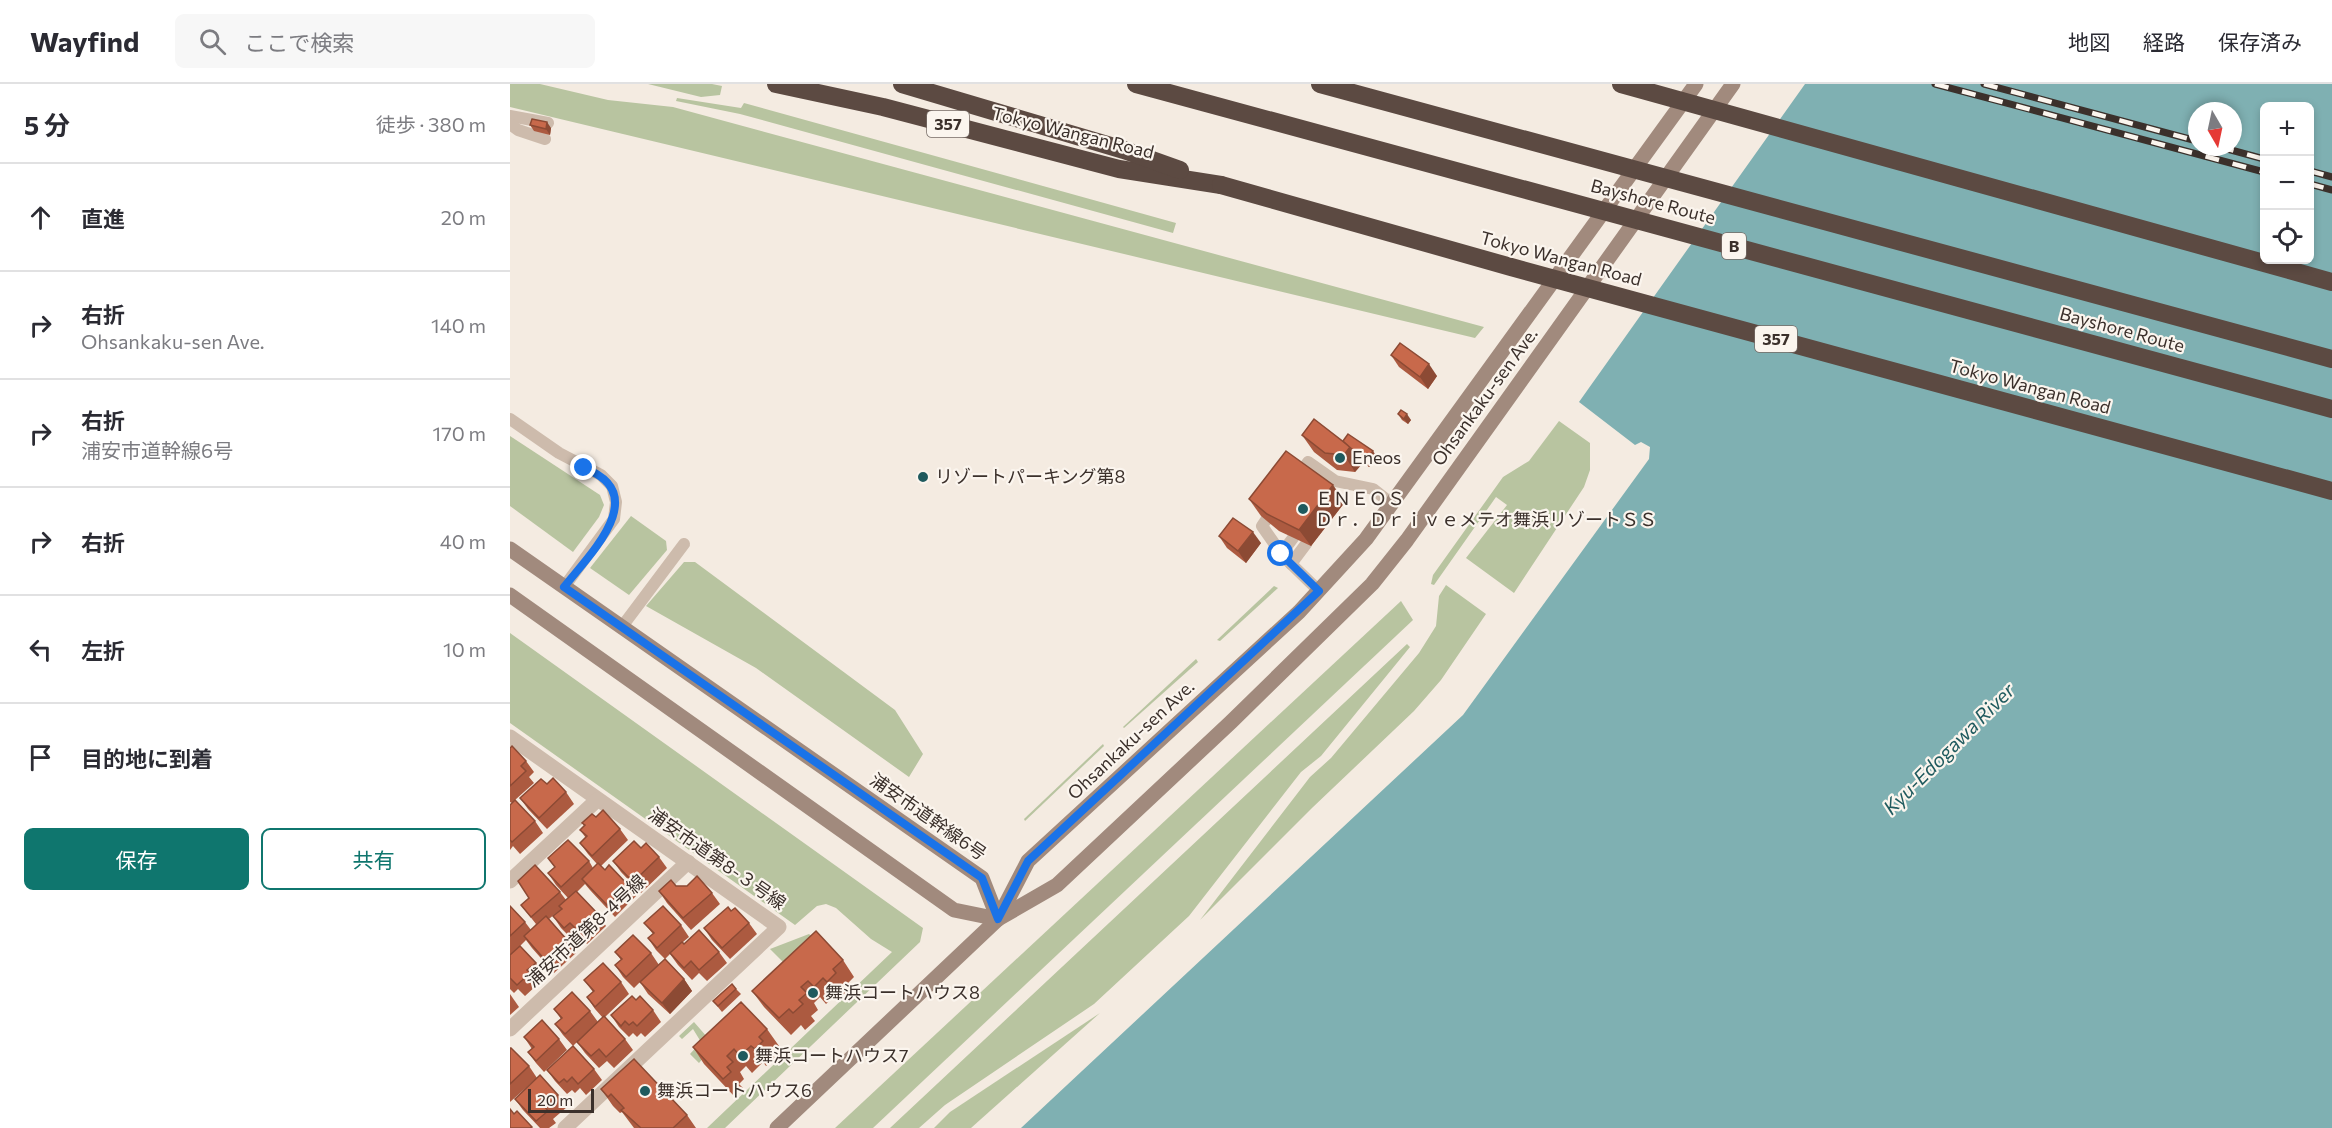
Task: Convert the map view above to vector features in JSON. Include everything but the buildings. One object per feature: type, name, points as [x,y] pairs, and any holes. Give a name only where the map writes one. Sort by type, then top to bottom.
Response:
[{"type":"highway","name":"Tokyo Wangan Road","points":[[776,84],[883,106],[1119,169],[1221,185],[1511,267],[2332,491]]},
{"type":"highway","name":"357","points":[[902,84],[1124,150],[1221,185]]},
{"type":"highway","name":"Bayshore Route","points":[[1136,84],[2332,409]]},
{"type":"highway","name":"Bayshore Route","points":[[1320,84],[2332,359]]},
{"type":"highway","points":[[1350,84],[1389,103]]},
{"type":"highway","points":[[1621,84],[2332,282]]},
{"type":"street","name":"Ohsankaku-sen Ave.","points":[[998,919],[1028,861],[1319,591],[1366,539],[1695,84]]},
{"type":"street","name":"Ohsankaku-sen Ave.","points":[[777,1128],[998,919],[1057,885],[1231,722],[1372,584],[1414,530],[1733,84]]},
{"type":"street","name":"浦安市道幹線6号","points":[[510,549],[982,878],[998,919]]},
{"type":"street","points":[[510,595],[954,910],[998,919]]},
{"type":"street","name":"浦安市道第8-３号線","points":[[510,737],[779,927],[565,1128]]},
{"type":"street","points":[[510,881],[597,800]]},
{"type":"street","name":"浦安市道第8-4号線","points":[[510,1029],[688,862]]},
{"type":"lane","points":[[510,116],[548,123]]},
{"type":"lane","points":[[510,124],[518,130],[545,139]]},
{"type":"lane","points":[[510,419],[559,453],[601,475],[612,486],[616,502],[614,519],[564,587]]},
{"type":"lane","points":[[1302,471],[1308,462],[1316,474],[1331,485],[1373,489],[1392,504]]},
{"type":"lane","points":[[1339,498],[1348,486]]},
{"type":"lane","points":[[1266,520],[1262,526],[1273,533],[1281,554],[1319,591]]},
{"type":"lane","points":[[1281,554],[1293,538]]},
{"type":"lane","points":[[621,628],[684,544]]},
{"type":"lane","points":[[1291,564],[1306,544]]},
{"type":"green space","points":[[510,84],[540,84],[608,100],[673,107],[1484,327],[1475,338],[510,107]]},
{"type":"green space","points":[[648,84],[722,86],[720,95],[701,97]]},
{"type":"green space","points":[[677,98],[741,108],[744,103],[1176,223],[1173,233],[740,114],[676,101]]},
{"type":"green space","points":[[1559,421],[1590,443],[1590,470],[1584,487],[1514,593],[1466,558],[1507,505],[1496,497],[1434,585],[1431,584],[1433,575],[1503,477],[1529,461]]},
{"type":"green space","points":[[510,436],[600,495],[604,505],[599,517],[573,552],[510,506]]},
{"type":"green space","points":[[631,516],[666,541],[667,550],[629,595],[590,568]]},
{"type":"green space","points":[[684,562],[695,562],[895,710],[923,754],[909,777],[756,668],[646,606]]},
{"type":"green space","points":[[1446,585],[1486,614],[1441,680],[1414,711],[1312,808],[1200,920],[1310,777],[1331,758],[1419,653],[1436,626],[1439,596]]},
{"type":"green space","points":[[1274,586],[1278,588],[1220,641],[1217,640]]},
{"type":"green space","points":[[1401,601],[1413,620],[873,1128],[835,1128]]},
{"type":"green space","points":[[510,633],[923,928],[920,942],[725,1128],[707,1128],[892,952],[871,939],[836,908],[826,904],[817,906],[795,925],[510,723]]},
{"type":"green space","points":[[1407,644],[1410,647],[1321,756],[1301,772],[1189,916],[1094,1004],[945,1105],[919,1128],[890,1128]]},
{"type":"green space","points":[[1196,659],[1198,662],[1123,727]]},
{"type":"green space","points":[[1103,744],[1104,746],[1025,821],[1024,819]]},
{"type":"green space","points":[[809,934],[822,945],[792,971],[770,949]]},
{"type":"green space","points":[[1100,1013],[971,1128],[934,1128],[950,1112]]},
{"type":"green space","points":[[694,1022],[714,1045],[699,1063],[690,1054],[701,1042],[693,1029],[682,1039],[679,1036]]},
{"type":"water","name":"Kyu-Edogawa River","points":[[1805,84],[2332,84],[2332,1128],[1021,1128],[1463,715],[1649,459],[1650,447],[1641,442],[1635,445],[1579,402]]},
{"type":"railway","points":[[1935,84],[2260,171]]},
{"type":"railway","points":[[1984,84],[2188,139]]},
{"type":"railway","points":[[2242,153],[2260,158]]},
{"type":"railway","points":[[2314,172],[2332,177]]},
{"type":"railway","points":[[2314,185],[2332,190]]},
{"type":"place","name":"Eneos","points":[[1340,458]]},
{"type":"place","name":"リゾートパーキング第8","points":[[923,477]]},
{"type":"place","name":"ＥＮＥＯＳ Ｄｒ．Ｄｒｉｖｅメテオ舞浜リゾートＳＳ","points":[[1303,509]]},
{"type":"place","name":"舞浜コートハウス8","points":[[813,993]]},
{"type":"place","name":"舞浜コートハウス7","points":[[743,1056]]},
{"type":"place","name":"舞浜コートハウス6","points":[[645,1091]]},
{"type":"route","points":[[584,468],[601,475],[612,486],[616,502],[614,519],[564,587],[982,878],[998,919],[1028,861],[1319,591],[1281,554]]}]
